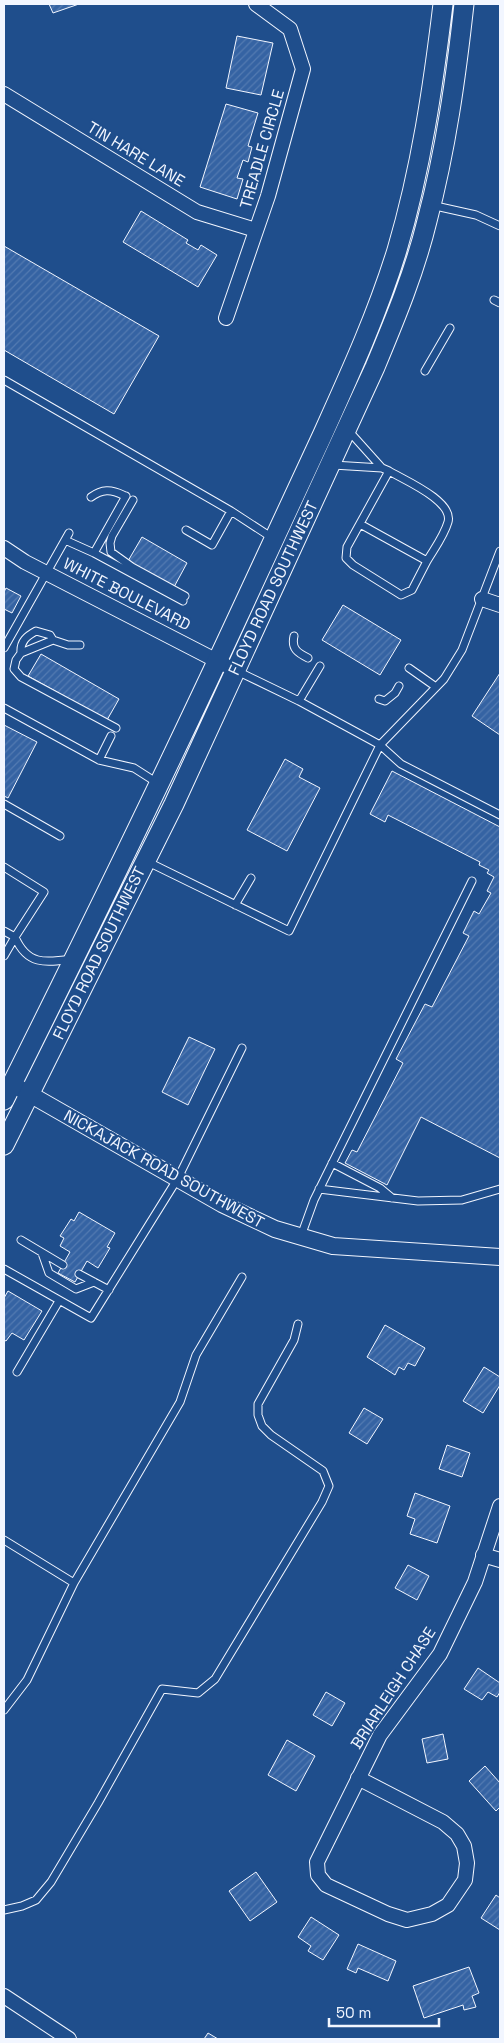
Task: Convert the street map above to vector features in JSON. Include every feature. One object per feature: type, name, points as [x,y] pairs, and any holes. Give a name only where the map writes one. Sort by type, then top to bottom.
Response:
[{"type":"main road","name":"FLOYD ROAD SOUTHWEST","points":[[6,1088],[74,959],[218,661],[349,376],[374,315],[396,251],[414,189],[427,123],[443,4]]},
{"type":"main road","name":"FLOYD ROAD SOUTHWEST","points":[[4,1145],[194,762],[234,670],[330,464],[392,325],[414,264],[442,158],[454,94],[464,4]]},
{"type":"street","name":"TREADLE CIRCLE","points":[[226,318],[268,196],[303,69],[290,29],[256,4]]},
{"type":"street","name":"TIN HARE LANE","points":[[4,94],[197,212],[256,230]]},
{"type":"street","name":"WHITE BOULEVARD","points":[[4,548],[47,573],[234,670]]},
{"type":"street","points":[[482,599],[500,606]]},
{"type":"street","name":"NICKAJACK ROAD SOUTHWEST","points":[[6,1088],[29,1094],[222,1204],[275,1230],[332,1246],[500,1257]]},
{"type":"street","name":"BRIARLEIGH CHASE","points":[[358,1778],[443,1822],[457,1834],[464,1846],[468,1864],[465,1880],[448,1905],[432,1914],[407,1920],[388,1914],[326,1885],[318,1875],[317,1862],[358,1778],[380,1735],[440,1654],[475,1582],[500,1506]]},
{"type":"street","points":[[483,1555],[500,1560]]},
{"type":"street","points":[[4,1996],[69,2039]]},
{"type":"lane","points":[[431,205],[476,215],[500,226]]},
{"type":"lane","points":[[425,371],[450,328]]},
{"type":"lane","points":[[4,380],[274,539]]},
{"type":"lane","points":[[346,428],[385,469],[438,500],[446,508],[449,521],[412,590],[401,595],[353,565],[346,558],[347,547],[360,524],[385,469]]},
{"type":"lane","points":[[330,464],[385,469]]},
{"type":"lane","points":[[91,497],[100,491],[108,490],[125,496],[94,553]]},
{"type":"lane","points":[[4,648],[67,537],[184,599],[111,552],[110,542],[112,536],[133,500]]},
{"type":"lane","points":[[186,530],[212,544],[230,512]]},
{"type":"lane","points":[[360,524],[427,561]]},
{"type":"lane","points":[[145,860],[289,931],[380,746],[444,679],[462,650],[500,551]]},
{"type":"lane","points":[[80,645],[68,646],[52,640],[50,635],[36,631],[28,635],[22,642],[21,653],[16,660],[14,669],[20,676],[116,728]]},
{"type":"lane","points":[[294,636],[294,649],[308,658]]},
{"type":"lane","points":[[21,653],[52,640]]},
{"type":"lane","points":[[299,701],[320,666]]},
{"type":"lane","points":[[409,668],[436,687]]},
{"type":"lane","points":[[234,670],[299,701],[380,746],[401,764],[500,815]]},
{"type":"lane","points":[[379,700],[385,702],[399,686]]},
{"type":"lane","points":[[4,708],[99,760],[134,768],[159,784]]},
{"type":"lane","points":[[99,760],[112,736]]},
{"type":"lane","points":[[4,804],[60,836]]},
{"type":"lane","points":[[4,867],[44,892],[4,956]]},
{"type":"lane","points":[[235,905],[251,878]]},
{"type":"lane","points":[[301,1237],[319,1189],[472,881]]},
{"type":"lane","points":[[4,930],[15,937],[21,950],[42,962],[74,959]]},
{"type":"lane","points":[[4,1269],[91,1318],[178,1178],[242,1048]]},
{"type":"lane","points":[[332,1162],[380,1188],[392,1198]]},
{"type":"lane","points":[[319,1189],[418,1202],[462,1200],[500,1189]]},
{"type":"lane","points":[[21,1240],[63,1265]]},
{"type":"lane","points":[[42,1253],[49,1273],[76,1289],[94,1282]]},
{"type":"lane","points":[[79,1274],[109,1290]]},
{"type":"lane","points":[[4,1710],[26,1680],[74,1583],[180,1402],[196,1354],[242,1277]]},
{"type":"lane","points":[[17,1372],[59,1301]]},
{"type":"lane","points":[[4,1910],[22,1906],[36,1900],[51,1882],[162,1689],[198,1693],[215,1679],[322,1502],[329,1486],[323,1471],[271,1435],[262,1426],[258,1415],[258,1404],[294,1340],[298,1324]]},
{"type":"lane","points":[[4,1540],[74,1583]]},
{"type":"building","points":[[49,4],[79,4],[53,13]]},
{"type":"building","points":[[237,36],[273,43],[261,95],[226,88]]},
{"type":"building","points":[[226,104],[258,113],[248,146],[252,147],[248,162],[243,160],[237,178],[243,179],[237,199],[200,187]]},
{"type":"building","points":[[141,211],[188,240],[186,243],[198,250],[201,245],[217,255],[198,287],[123,242]]},
{"type":"building","points":[[4,246],[159,336],[114,414],[4,350]]},
{"type":"building","points":[[142,537],[187,563],[174,587],[128,561]]},
{"type":"building","points":[[6,588],[21,596],[12,613],[4,609],[4,592]]},
{"type":"building","points":[[343,605],[401,640],[380,675],[322,640]]},
{"type":"building","points":[[41,654],[119,699],[107,720],[28,676]]},
{"type":"building","points":[[500,673],[500,735],[472,716]]},
{"type":"building","points":[[4,725],[37,742],[8,798],[4,796]]},
{"type":"building","points":[[285,759],[303,769],[299,777],[320,788],[287,851],[247,830]]},
{"type":"building","points":[[392,771],[500,827],[500,1158],[421,1117],[387,1185],[345,1163],[352,1150],[357,1152],[403,1063],[396,1059],[425,1004],[432,1007],[469,936],[463,933],[474,911],[479,914],[491,893],[487,891],[494,877],[487,873],[489,870],[479,865],[480,862],[388,815],[385,822],[370,814]]},
{"type":"building","points":[[189,1037],[215,1049],[188,1105],[162,1092]]},
{"type":"building","points":[[79,1212],[115,1233],[107,1247],[110,1248],[98,1268],[87,1261],[75,1282],[58,1273],[70,1252],[60,1246],[64,1238],[60,1236],[71,1219],[74,1221]]},
{"type":"building","points":[[8,1291],[42,1311],[24,1340],[12,1333],[6,1341],[4,1340],[4,1298]]},
{"type":"building","points":[[385,1325],[425,1348],[415,1366],[408,1363],[404,1370],[399,1367],[395,1375],[367,1357]]},
{"type":"building","points":[[484,1367],[500,1377],[500,1385],[483,1413],[463,1401]]},
{"type":"building","points":[[364,1408],[383,1419],[367,1444],[349,1433]]},
{"type":"building","points":[[447,1445],[470,1453],[462,1477],[439,1469]]},
{"type":"building","points":[[415,1493],[450,1506],[437,1543],[410,1534],[415,1519],[407,1516]]},
{"type":"building","points":[[408,1565],[429,1576],[417,1600],[395,1588]]},
{"type":"building","points":[[478,1668],[500,1683],[500,1692],[497,1697],[488,1692],[482,1700],[464,1689]]},
{"type":"building","points":[[326,1692],[345,1703],[332,1726],[313,1715]]},
{"type":"building","points":[[443,1734],[448,1759],[427,1763],[422,1739]]},
{"type":"building","points":[[287,1740],[315,1756],[296,1791],[268,1775]]},
{"type":"building","points":[[485,1766],[500,1783],[500,1807],[496,1811],[469,1781]]},
{"type":"building","points":[[256,1872],[277,1902],[250,1921],[229,1891]]},
{"type":"building","points":[[496,1895],[500,1898],[500,1930],[481,1918]]},
{"type":"building","points":[[311,1917],[339,1935],[323,1960],[308,1951],[311,1946],[298,1937]]},
{"type":"building","points":[[358,1944],[396,1961],[388,1981],[358,1968],[356,1973],[347,1969]]},
{"type":"building","points":[[469,1967],[479,1993],[472,1996],[476,2007],[464,2010],[463,2005],[424,2018],[413,1986]]},
{"type":"building","points":[[208,2033],[218,2039],[204,2039]]}]
